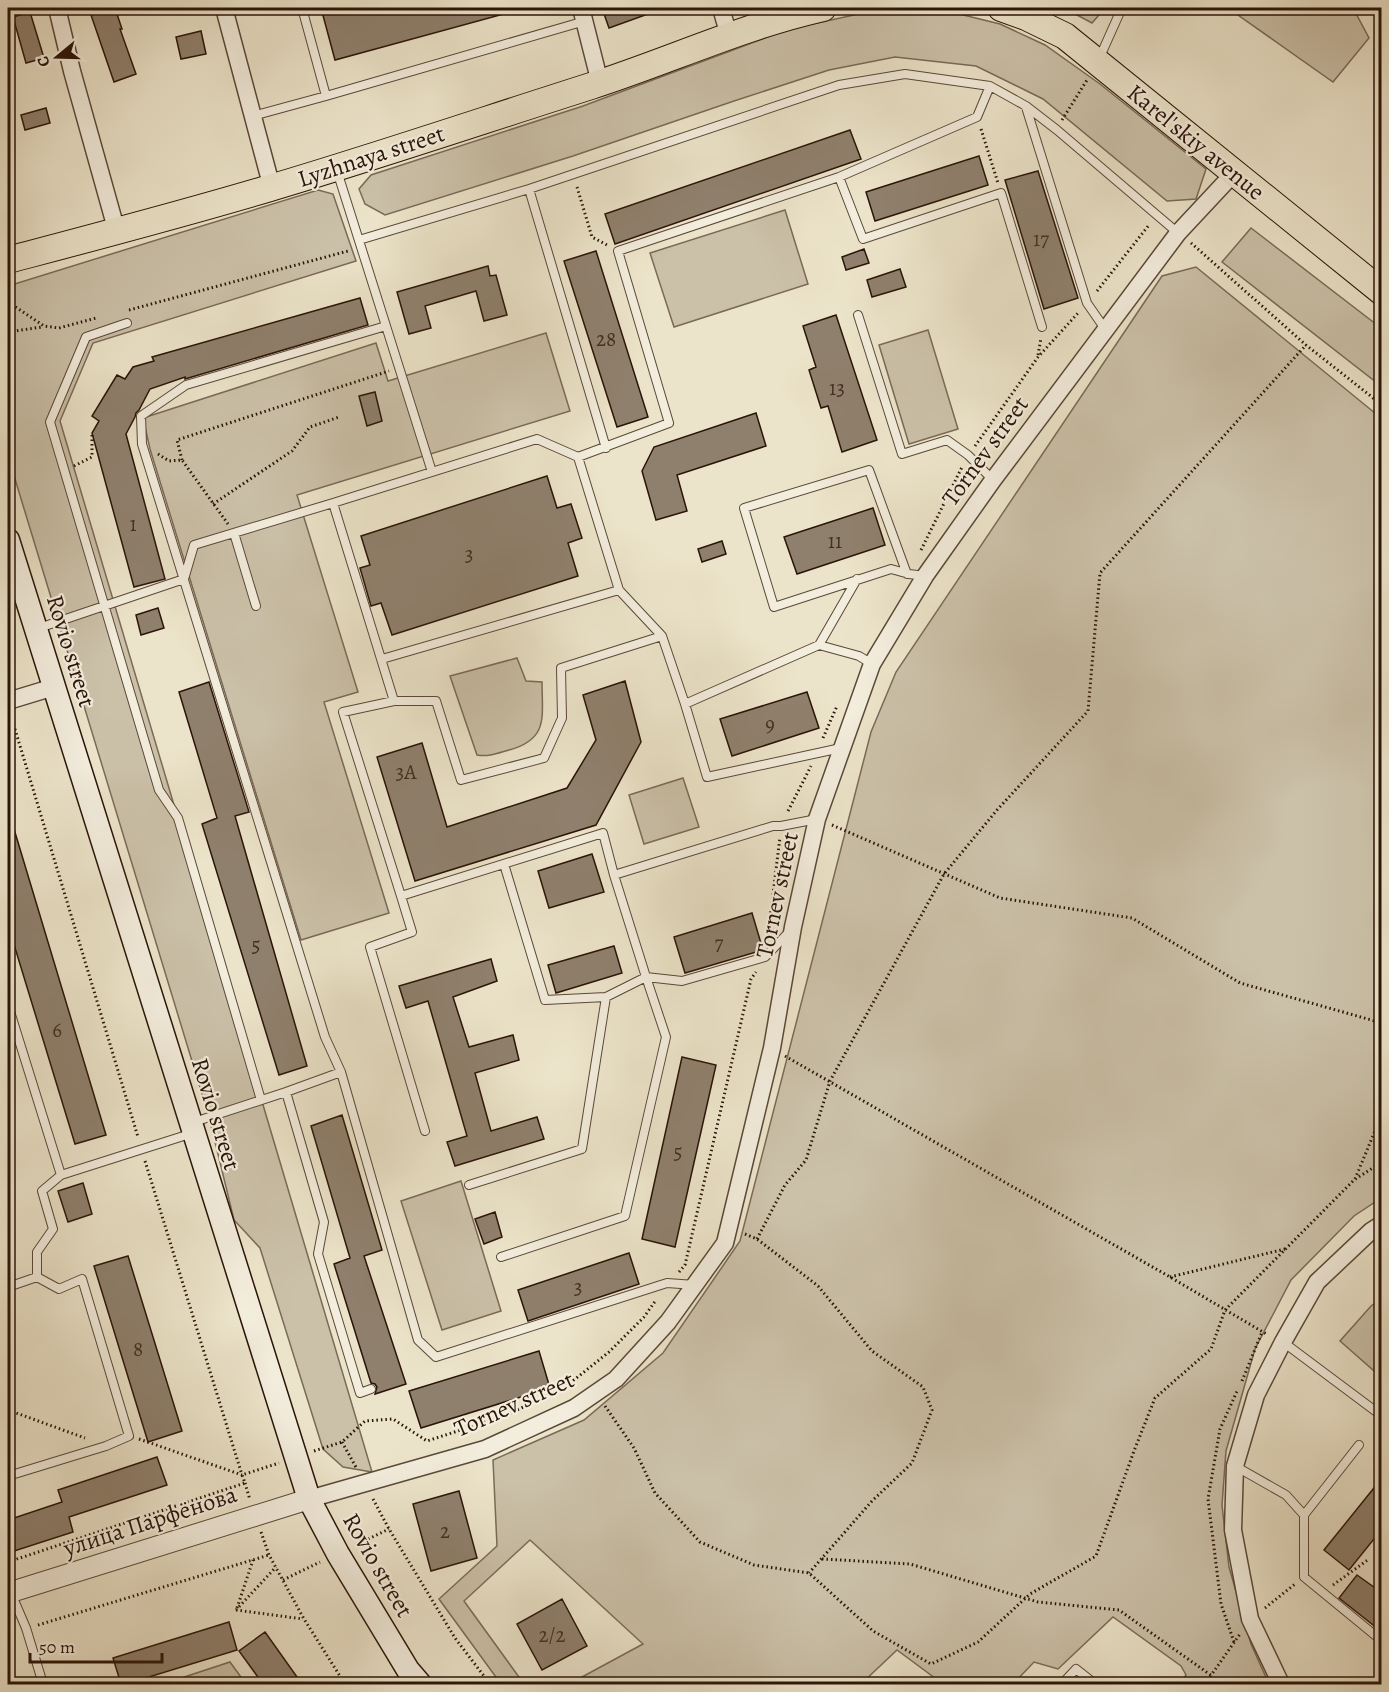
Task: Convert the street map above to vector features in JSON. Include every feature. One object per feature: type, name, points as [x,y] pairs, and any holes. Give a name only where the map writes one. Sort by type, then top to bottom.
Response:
[{"type":"main road","points":[[729,36],[795,14],[823,8]]},
{"type":"main road","name":"Karel'skiy avenue","points":[[1001,8],[1026,16],[1065,36],[1382,292]]},
{"type":"main road","name":"Lyzhnaya street","points":[[8,260],[272,188],[600,83],[729,36]]},
{"type":"main road","name":"Rovio street","points":[[8,540],[309,1498],[338,1554],[408,1670],[420,1684]]},
{"type":"street","points":[[57,8],[72,71],[117,232]]},
{"type":"street","points":[[224,8],[272,188]]},
{"type":"street","points":[[721,8],[729,36]]},
{"type":"street","points":[[583,14],[600,83]]},
{"type":"street","name":"Tornev street","points":[[309,1498],[485,1449],[574,1408],[616,1378],[661,1330],[695,1285],[725,1242],[772,1048],[793,927],[817,819],[872,664],[925,576],[993,480],[1178,233],[1234,173]]},
{"type":"street","points":[[9,708],[54,687]]},
{"type":"street","points":[[1281,1684],[1250,1619],[1233,1530],[1235,1466],[1256,1395],[1317,1282],[1371,1231],[1382,1224]]},
{"type":"street","name":"улица Парфёнова","points":[[9,1593],[309,1498]]},
{"type":"lane","points":[[302,8],[326,96]]},
{"type":"lane","points":[[1098,63],[1120,12],[1124,8]]},
{"type":"lane","points":[[254,116],[326,96],[583,14]]},
{"type":"lane","points":[[360,244],[839,85],[905,74],[990,86],[1026,106],[1178,233]]},
{"type":"lane","points":[[184,579],[194,545],[537,439],[578,458],[669,423],[618,251],[839,177],[977,117],[990,86]]},
{"type":"lane","points":[[1026,106],[1087,303],[1105,329]]},
{"type":"lane","points":[[336,167],[432,472]]},
{"type":"lane","points":[[839,177],[863,239],[1001,193],[1042,327]]},
{"type":"lane","points":[[530,189],[606,448]]},
{"type":"lane","points":[[858,315],[902,454],[947,440],[968,455],[993,480]]},
{"type":"lane","points":[[127,323],[86,336],[50,422],[159,790],[178,818],[261,1100]]},
{"type":"lane","points":[[386,326],[186,385],[141,416],[142,444],[325,1036],[341,1072],[418,1340],[436,1357],[668,1283],[695,1285]]},
{"type":"lane","points":[[578,458],[619,590],[662,636],[707,777],[841,748]]},
{"type":"lane","points":[[908,573],[869,470],[744,508],[774,607],[891,569],[908,573],[925,576]]},
{"type":"lane","points":[[333,503],[394,701]]},
{"type":"lane","points":[[234,533],[256,606]]},
{"type":"lane","points":[[36,629],[184,579]]},
{"type":"lane","points":[[685,704],[819,645],[857,579]]},
{"type":"lane","points":[[382,659],[619,590]]},
{"type":"lane","points":[[425,1131],[370,947],[412,932],[343,712],[394,701],[436,701],[461,780],[544,758],[562,718],[561,668],[662,636]]},
{"type":"lane","points":[[819,645],[859,656],[872,664]]},
{"type":"lane","points":[[614,875],[773,826],[817,819]]},
{"type":"lane","points":[[401,896],[603,833],[614,875],[666,1037],[625,1216],[501,1257]]},
{"type":"lane","points":[[504,864],[545,1000],[606,996],[646,977],[682,981],[765,957],[793,927]]},
{"type":"lane","points":[[469,1185],[582,1149],[606,996]]},
{"type":"lane","points":[[8,1005],[61,1175]]},
{"type":"lane","points":[[37,1277],[37,1252],[53,1229],[42,1191],[61,1175],[142,1149],[261,1100],[341,1072]]},
{"type":"lane","points":[[286,1092],[324,1222],[318,1254],[360,1393],[372,1389]]},
{"type":"lane","points":[[8,1287],[37,1277],[59,1289],[82,1279],[129,1436],[106,1446],[8,1476]]},
{"type":"lane","points":[[1283,1342],[1382,1416]]},
{"type":"lane","points":[[1359,1445],[1304,1515],[1304,1577],[1379,1640]]},
{"type":"lane","points":[[1235,1466],[1286,1495],[1304,1515]]},
{"type":"lane","points":[[9,1593],[26,1628],[43,1684]]},
{"type":"lane","points":[[1062,1684],[1076,1669],[1095,1684]]},
{"type":"path","points":[[1056,130],[1098,63]]},
{"type":"path","points":[[977,117],[1001,193]]},
{"type":"path","points":[[574,174],[592,237],[618,251]]},
{"type":"path","points":[[1178,233],[1306,345],[1382,405]]},
{"type":"path","points":[[127,311],[360,244]]},
{"type":"path","points":[[8,302],[44,327]]},
{"type":"path","points":[[8,332],[44,327],[59,328],[104,316]]},
{"type":"path","points":[[1038,357],[1042,327]]},
{"type":"path","points":[[757,1239],[785,1185],[806,1160],[830,1082],[944,874],[998,810],[1088,711],[1100,573],[1306,345]]},
{"type":"path","points":[[234,533],[182,460],[177,440],[399,368]]},
{"type":"path","points":[[213,504],[292,451],[310,427],[339,417]]},
{"type":"path","points":[[65,470],[92,457],[92,433]]},
{"type":"path","points":[[142,444],[169,462],[182,460]]},
{"type":"path","points":[[8,1562],[245,1483],[9,708]]},
{"type":"path","points":[[817,819],[1000,898],[1132,918],[1240,983],[1382,1023]]},
{"type":"path","points":[[772,1048],[1283,1342]]},
{"type":"path","points":[[1354,1180],[1382,1114]]},
{"type":"path","points":[[595,1393],[634,1448],[655,1493],[700,1542],[754,1565],[809,1573],[873,1631],[930,1664],[978,1642],[1026,1598],[1096,1556],[1155,1398],[1211,1349],[1225,1310],[1354,1180],[1382,1162]]},
{"type":"path","points":[[728,1228],[757,1239],[818,1286],[872,1351],[923,1387],[932,1410],[912,1463],[872,1502],[809,1573]]},
{"type":"path","points":[[1170,1277],[1287,1249]]},
{"type":"path","points":[[8,1410],[106,1446]]},
{"type":"path","points":[[129,1436],[242,1474],[342,1442],[365,1421]]},
{"type":"path","points":[[342,1442],[389,1528],[455,1638],[490,1684]]},
{"type":"path","points":[[1322,1593],[1381,1553]]},
{"type":"path","points":[[26,1628],[269,1555],[304,1619],[345,1684]]},
{"type":"path","points":[[822,1558],[910,1564],[1038,1602],[1119,1610],[1212,1676]]},
{"type":"path","points":[[236,1610],[254,1559]]},
{"type":"path","points":[[236,1610],[276,1567]]},
{"type":"path","points":[[1205,1684],[1250,1619],[1304,1577]]},
{"type":"path","points":[[236,1610],[304,1619]]},
{"type":"path","points":[[1376,1684],[1379,1640]]},
{"type":"shaded area","points":[[1064,8],[1105,8],[1092,23]]},
{"type":"shaded area","points":[[1228,8],[1353,8],[1369,38],[1333,82]]},
{"type":"shaded area","points":[[943,10],[1000,24],[1045,45],[1100,84],[1206,169],[1196,199],[1167,201],[1043,99],[976,66],[895,57],[829,70],[573,156],[385,215],[365,204],[359,189],[371,175],[583,106],[789,29],[868,12]]},
{"type":"shaded area","points":[[318,190],[333,194],[356,261],[93,343],[60,421],[372,1472],[343,1467],[323,1449],[260,1248],[234,1220],[209,1117],[8,456],[8,286]]},
{"type":"shaded area","points":[[785,210],[808,284],[674,327],[650,253]]},
{"type":"shaded area","points":[[1251,228],[1381,328],[1381,386],[1222,262]]},
{"type":"shaded area","points":[[1196,267],[1381,418],[1381,1198],[1354,1216],[1291,1280],[1255,1349],[1226,1451],[1222,1505],[1229,1567],[1251,1644],[1269,1684],[1180,1684],[1186,1675],[1181,1666],[1113,1617],[1058,1669],[1034,1662],[1013,1684],[943,1684],[897,1650],[861,1684],[569,1684],[643,1644],[530,1540],[464,1601],[524,1684],[501,1684],[439,1599],[497,1546],[493,1460],[584,1420],[663,1353],[740,1241],[871,732],[896,672],[1162,276]]},
{"type":"shaded area","points":[[928,330],[958,429],[909,444],[879,345]]},
{"type":"shaded area","points":[[546,333],[570,411],[297,495],[358,692],[324,702],[389,913],[301,940],[150,449],[143,418],[376,343],[388,381]]},
{"type":"shaded area","points":[[517,658],[526,681],[542,682],[542,716],[537,733],[531,740],[509,750],[477,755],[450,676]]},
{"type":"shaded area","points":[[683,778],[699,827],[644,844],[629,795]]},
{"type":"shaded area","points":[[461,1181],[501,1311],[442,1330],[401,1201]]},
{"type":"shaded area","points":[[1381,1299],[1381,1377],[1340,1341],[1371,1306]]},
{"type":"shaded area","points":[[230,1662],[246,1684],[163,1684]]},
{"type":"building","points":[[115,8],[136,74],[114,82],[91,15]]},
{"type":"building","points":[[321,8],[510,8],[511,12],[335,60]]},
{"type":"building","points":[[602,8],[662,8],[662,9],[609,28]]},
{"type":"building","points":[[30,12],[44,58],[26,63],[13,17]]},
{"type":"building","points":[[201,31],[206,54],[181,59],[176,37]]},
{"type":"building","points":[[46,108],[50,123],[25,130],[21,115]]},
{"type":"building","points":[[850,130],[861,159],[615,244],[605,214]]},
{"type":"building","points":[[979,156],[988,185],[875,221],[866,192]]},
{"type":"building","points":[[1038,171],[1078,298],[1044,309],[1005,180]]},
{"type":"building","points":[[864,249],[869,263],[846,270],[842,257]]},
{"type":"building","points":[[596,251],[648,417],[617,427],[564,261]]},
{"type":"building","points":[[488,266],[490,276],[496,275],[507,315],[484,321],[476,291],[425,306],[431,328],[409,334],[397,292]]},
{"type":"building","points":[[900,269],[906,287],[872,297],[867,280]]},
{"type":"building","points":[[360,298],[368,325],[150,389],[126,434],[165,579],[134,587],[92,433],[99,421],[92,416],[117,375],[125,379],[133,367],[154,361],[152,357]]},
{"type":"building","points":[[836,315],[877,440],[842,452],[828,406],[821,408],[809,370],[816,367],[803,326]]},
{"type":"building","points":[[375,392],[382,421],[367,426],[359,396]]},
{"type":"building","points":[[756,413],[766,446],[677,475],[687,511],[656,520],[642,471],[654,447]]},
{"type":"building","points":[[547,476],[557,508],[571,504],[582,538],[568,543],[578,576],[392,635],[381,603],[371,606],[360,568],[370,565],[361,536]]},
{"type":"building","points":[[873,508],[885,545],[797,574],[784,537]]},
{"type":"building","points":[[722,541],[726,554],[702,562],[698,549]]},
{"type":"building","points":[[158,608],[164,628],[141,635],[136,615]]},
{"type":"building","points":[[625,681],[641,742],[596,825],[415,881],[377,757],[422,743],[447,827],[567,788],[596,740],[583,695]]},
{"type":"building","points":[[209,682],[249,812],[235,816],[307,1066],[279,1075],[202,824],[217,818],[179,692]]},
{"type":"building","points":[[807,692],[819,728],[732,756],[720,719]]},
{"type":"building","points":[[8,819],[11,819],[106,1135],[75,1144],[8,925]]},
{"type":"building","points":[[592,854],[604,892],[549,908],[538,871]]},
{"type":"building","points":[[752,913],[763,950],[685,973],[674,937]]},
{"type":"building","points":[[614,946],[622,973],[556,993],[548,965]]},
{"type":"building","points":[[491,959],[497,981],[453,997],[469,1047],[513,1035],[519,1060],[475,1073],[491,1131],[537,1117],[544,1139],[455,1166],[447,1142],[467,1136],[428,1001],[406,1008],[399,986]]},
{"type":"building","points":[[682,1057],[716,1065],[675,1247],[642,1239]]},
{"type":"building","points":[[342,1115],[382,1250],[364,1256],[406,1384],[375,1394],[377,1387],[371,1383],[334,1264],[350,1258],[311,1126]]},
{"type":"building","points":[[83,1183],[92,1214],[68,1222],[58,1191]]},
{"type":"building","points":[[495,1212],[502,1237],[484,1244],[475,1219]]},
{"type":"building","points":[[629,1253],[639,1284],[528,1321],[518,1290]]},
{"type":"building","points":[[128,1256],[182,1431],[148,1442],[94,1266]]},
{"type":"building","points":[[539,1351],[550,1388],[421,1428],[409,1391]]},
{"type":"building","points":[[157,1457],[167,1485],[69,1517],[73,1532],[8,1553],[8,1520],[62,1502],[58,1490]]},
{"type":"building","points":[[1382,1478],[1382,1529],[1349,1570],[1324,1550]]},
{"type":"building","points":[[459,1491],[477,1558],[431,1571],[413,1504]]},
{"type":"building","points":[[1357,1575],[1382,1593],[1382,1632],[1339,1598]]},
{"type":"building","points":[[562,1599],[587,1646],[542,1670],[517,1624]]},
{"type":"building","points":[[229,1622],[237,1650],[121,1684],[113,1658]]},
{"type":"building","points":[[265,1632],[302,1684],[263,1684],[239,1651]]}]
